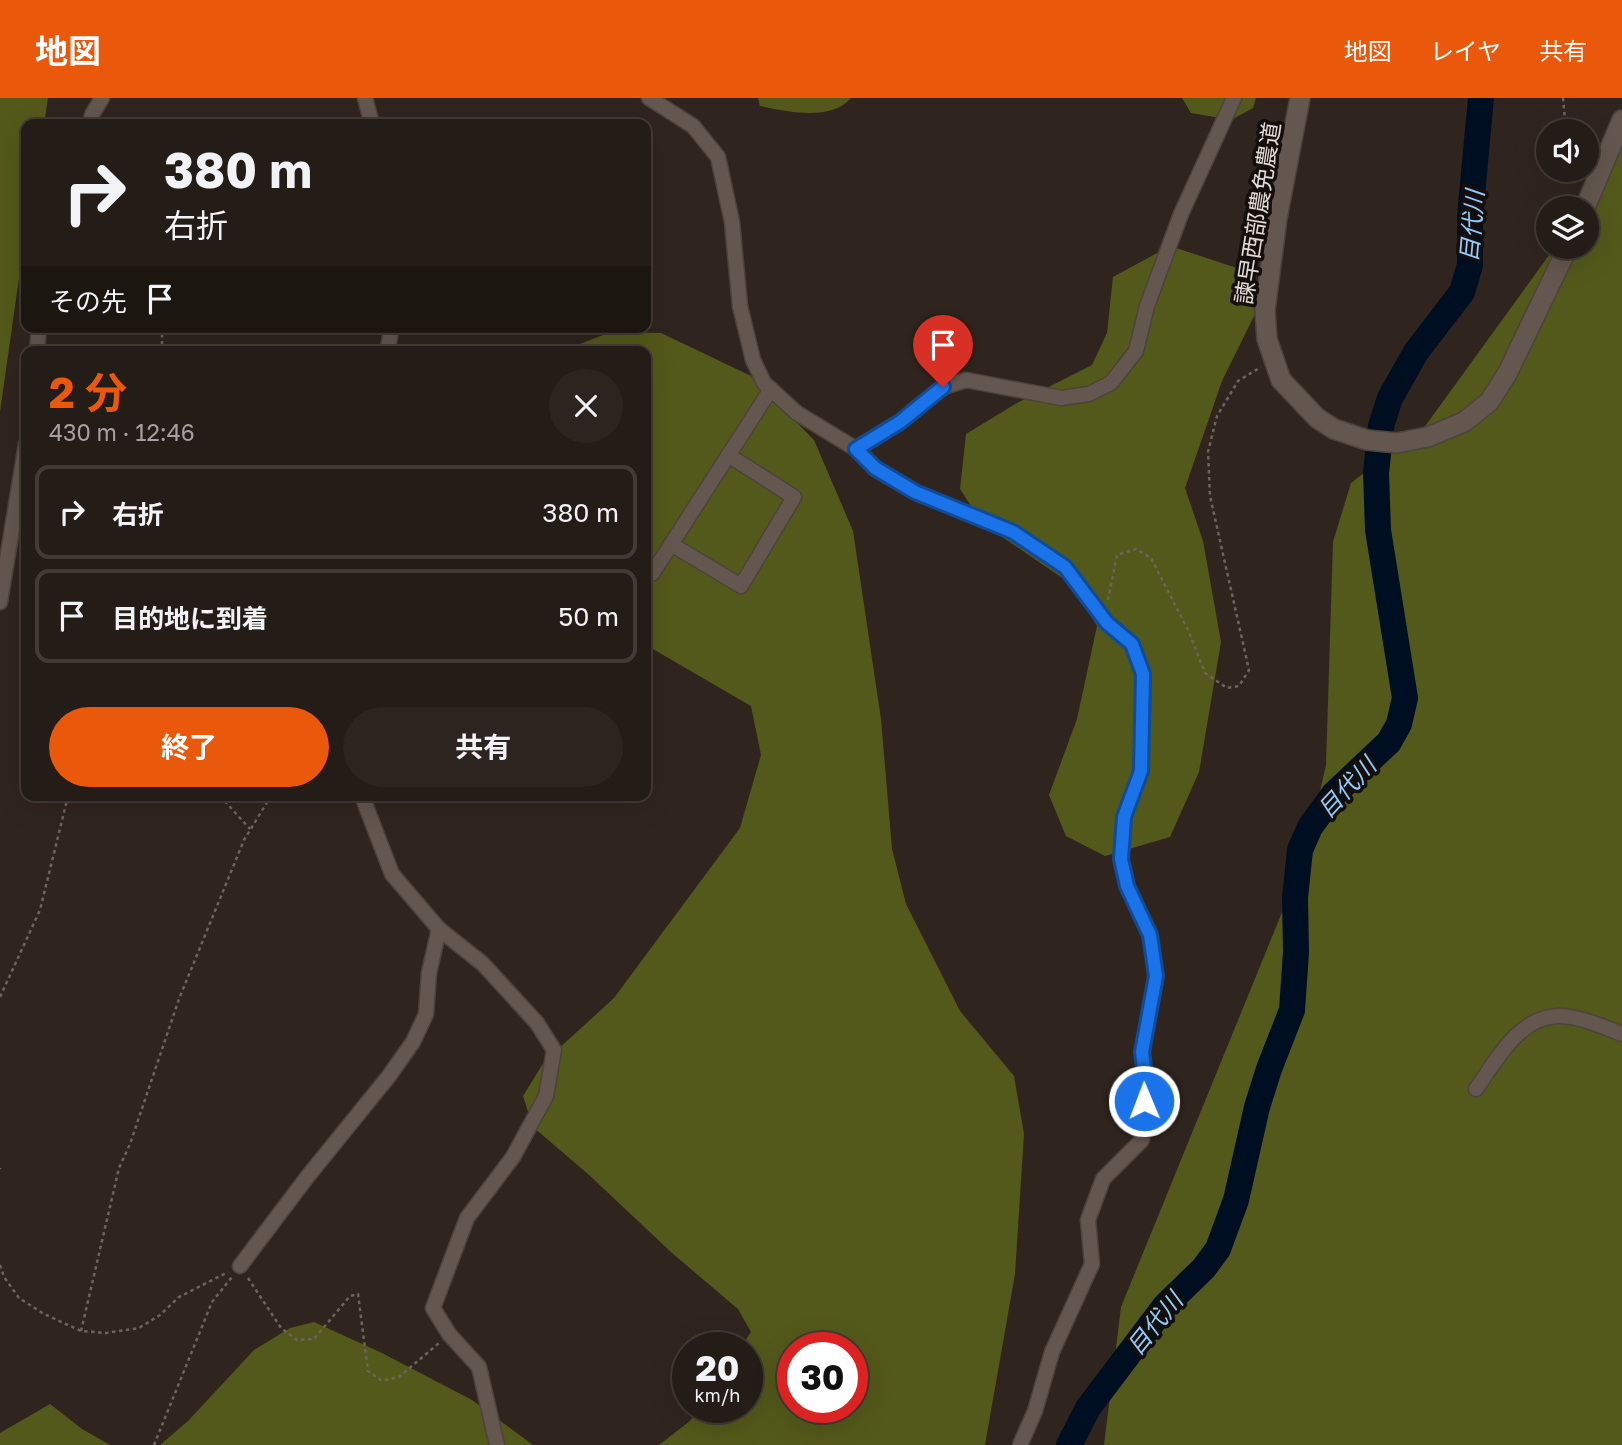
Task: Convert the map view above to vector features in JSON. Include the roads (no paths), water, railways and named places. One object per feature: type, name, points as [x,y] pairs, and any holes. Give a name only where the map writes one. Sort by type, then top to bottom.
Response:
[{"type":"street","points":[[91,119],[102,98]]},
{"type":"street","points":[[365,98],[371,119]]},
{"type":"street","points":[[649,98],[693,126],[718,157],[733,222],[740,306],[754,360],[764,383],[797,414],[856,449],[875,468],[915,492],[1013,532],[1065,567],[1107,623],[1132,644],[1143,674],[1141,771],[1124,817],[1121,859],[1127,886],[1150,935],[1156,976],[1142,1052],[1146,1082],[1142,1140],[1104,1179],[1088,1220],[1092,1265],[1052,1352],[1035,1411],[1020,1445]]},
{"type":"street","points":[[856,449],[900,422],[943,387],[966,380],[1061,398],[1089,394],[1111,383],[1136,351],[1147,306],[1181,214],[1234,98]]},
{"type":"street","name":"諫早西部農免農道","points":[[1300,98],[1277,218],[1265,310],[1267,339],[1281,380],[1317,418],[1334,429],[1367,440],[1397,443],[1427,437],[1464,422],[1489,402],[1507,374],[1561,259]]},
{"type":"street","points":[[1590,196],[1622,120]]},
{"type":"street","points":[[652,574],[771,389]]},
{"type":"street","points":[[671,544],[741,586],[794,496],[728,455]]},
{"type":"street","points":[[0,602],[21,474]]},
{"type":"street","points":[[364,801],[392,874],[439,929],[483,964],[537,1023],[554,1049],[546,1096],[513,1157],[467,1218],[433,1308],[449,1334],[479,1367],[496,1445]]},
{"type":"street","points":[[240,1266],[389,1076],[412,1042],[426,1014],[429,973],[439,929]]},
{"type":"street","points":[[1476,1089],[1506,1048],[1539,1018],[1560,1015],[1622,1034]]},
{"type":"waterway","name":"目代川","points":[[1069,1445],[1088,1408],[1165,1306],[1204,1268],[1218,1249],[1236,1200],[1257,1107],[1292,1010],[1296,952],[1295,898],[1300,850],[1310,827],[1334,794],[1389,742],[1399,724],[1405,698],[1378,530],[1376,473],[1381,426],[1390,398],[1416,352],[1462,292],[1470,265],[1470,216],[1481,98]]}]
